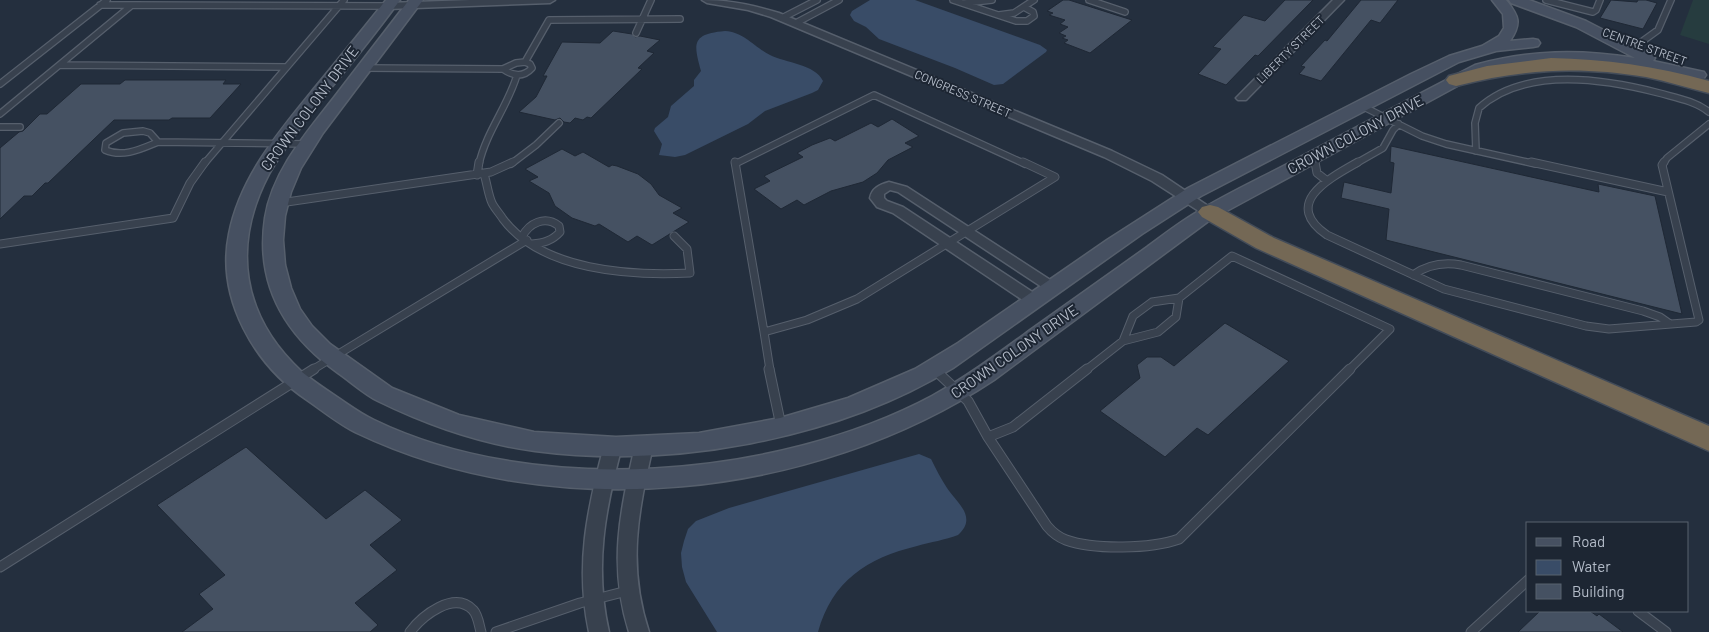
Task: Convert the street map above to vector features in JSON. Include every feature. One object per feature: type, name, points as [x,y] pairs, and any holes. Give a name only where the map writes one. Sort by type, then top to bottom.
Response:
[{"type":"highway","points":[[1456,80],[1508,68],[1566,64],[1706,75]]},
{"type":"highway","points":[[1210,212],[1265,243],[1709,439]]},
{"type":"street","points":[[391,3],[550,0]]},
{"type":"street","name":"CONGRESS STREET","points":[[707,0],[750,7],[796,23],[1125,161],[1157,178],[1210,212]]},
{"type":"street","name":"LIBERTY STREET","points":[[1242,98],[1339,0]]},
{"type":"street","points":[[1487,48],[1504,39],[1512,28],[1510,14],[1500,0]]},
{"type":"street","name":"CENTRE STREET","points":[[1516,0],[1543,3],[1641,54]]},
{"type":"street","name":"CROWN COLONY DRIVE","points":[[415,2],[307,144],[288,175],[278,203],[272,231],[272,248],[278,283],[294,318],[315,344],[361,382],[384,395],[447,421],[499,435],[534,440],[614,446],[644,446],[720,439],[782,428],[864,403],[934,369],[966,350],[1186,197],[1454,59],[1487,48],[1516,44],[1590,45],[1641,54],[1706,75]]},
{"type":"street","name":"CROWN COLONY DRIVE","points":[[391,3],[279,143],[257,178],[246,202],[237,238],[236,267],[241,295],[252,324],[271,354],[296,380],[316,397],[352,421],[396,442],[479,466],[518,472],[605,479],[722,471],[766,464],[799,456],[882,429],[959,392],[998,366],[1210,212],[1320,153],[1392,121],[1456,80],[1480,68],[1526,57],[1641,54]]},
{"type":"street","points":[[1036,301],[898,210],[880,203],[877,198],[878,192],[882,189],[899,187],[916,200],[1053,288]]},
{"type":"street","points":[[887,206],[898,207],[906,204],[910,199],[909,193]]},
{"type":"street","points":[[599,632],[592,600],[592,545],[605,479],[614,446]]},
{"type":"street","points":[[639,632],[627,591],[626,543],[636,478],[644,446]]},
{"type":"lane","points":[[0,84],[107,0]]},
{"type":"lane","points":[[0,244],[173,218],[190,182],[219,143],[344,0]]},
{"type":"lane","points":[[636,33],[651,0]]},
{"type":"lane","points":[[782,18],[817,0]]},
{"type":"lane","points":[[796,23],[839,0]]},
{"type":"lane","points":[[953,0],[1016,21],[1027,21],[1033,18],[1033,12],[1024,7]]},
{"type":"lane","points":[[963,4],[992,0]]},
{"type":"lane","points":[[990,13],[1009,15],[1034,0]]},
{"type":"lane","points":[[1089,0],[1125,12]]},
{"type":"lane","points":[[1556,3],[1593,12],[1596,10],[1600,0]]},
{"type":"lane","points":[[1641,54],[1658,30],[1671,0]]},
{"type":"lane","points":[[1543,3],[1565,2],[1584,7],[1586,5]]},
{"type":"lane","points":[[100,5],[338,7],[391,3]]},
{"type":"lane","points":[[0,114],[132,6]]},
{"type":"lane","points":[[525,62],[533,51],[548,20],[680,19]]},
{"type":"lane","points":[[365,68],[503,69],[516,63],[525,62],[531,65],[532,69],[517,75],[510,74],[503,69]]},
{"type":"lane","points":[[60,65],[286,66]]},
{"type":"lane","points":[[517,75],[513,90],[482,152],[481,174],[495,210],[506,224],[527,240],[560,258],[604,270],[645,274],[690,273],[687,249],[674,236]]},
{"type":"lane","points":[[1476,151],[1475,116],[1477,110],[1506,90],[1527,84],[1570,80],[1617,84],[1682,99],[1699,105],[1709,112]]},
{"type":"lane","points":[[764,332],[807,320],[857,299],[967,233],[1055,177],[874,95],[735,162],[764,332],[782,428]]},
{"type":"lane","points":[[1362,106],[1438,142],[1668,192]]},
{"type":"lane","points":[[1392,121],[1387,142],[1383,148],[1326,180],[1316,190],[1309,207],[1310,216],[1315,225],[1332,237],[1444,289],[1594,328],[1609,329],[1696,322],[1699,318],[1662,170],[1664,162],[1709,124]]},
{"type":"lane","points":[[278,203],[481,174],[503,168],[535,147],[559,123]]},
{"type":"lane","points":[[0,127],[20,127]]},
{"type":"lane","points":[[158,142],[148,132],[135,130],[114,137],[104,147],[109,153],[122,154],[158,142],[307,144]]},
{"type":"lane","points":[[1320,153],[1314,161],[1314,169],[1318,175],[1326,180]]},
{"type":"lane","points":[[0,567],[331,358],[527,240]]},
{"type":"lane","points":[[934,369],[970,404],[988,437],[1047,526],[1056,535],[1068,541],[1080,543],[1169,544],[1179,539],[1390,329],[1232,256],[1179,298],[1152,302],[1132,316],[1123,341]]},
{"type":"lane","points":[[1413,275],[1422,269],[1441,264],[1461,265],[1643,311],[1660,317],[1670,324]]},
{"type":"lane","points":[[988,437],[1013,427],[1123,341],[1158,332],[1176,317],[1179,298]]},
{"type":"lane","points":[[1471,632],[1526,582]]},
{"type":"lane","points":[[496,632],[523,621],[627,591]]},
{"type":"lane","points":[[410,632],[425,614],[453,604],[465,606],[473,611],[481,632]]},
{"type":"lane","points":[[1639,612],[1666,632]]},
{"type":"green space","points":[[1693,0],[1709,0],[1709,44],[1680,35]]},
{"type":"water","points":[[870,0],[915,0],[1040,45],[1047,50],[1003,84],[994,85],[879,39],[866,27],[854,21],[850,15],[852,11]]},
{"type":"water","points":[[725,31],[738,34],[770,55],[807,67],[819,75],[823,81],[818,90],[765,111],[748,124],[685,155],[675,157],[659,155],[662,144],[654,131],[655,128],[668,117],[671,106],[694,86],[694,80],[701,71],[696,47],[698,42],[706,35]]},
{"type":"water","points":[[919,454],[931,459],[945,485],[964,510],[966,522],[958,535],[882,557],[854,574],[832,599],[824,614],[818,632],[717,632],[686,582],[682,567],[681,553],[684,541],[688,529],[696,521],[729,508]]},
{"type":"building","points":[[1063,0],[1069,0],[1132,20],[1090,53],[1064,43],[1068,40],[1062,38],[1066,36],[1059,33],[1068,27],[1060,24],[1065,20],[1049,15],[1053,13],[1047,11]]},
{"type":"building","points":[[1285,0],[1313,0],[1258,56],[1255,55],[1226,85],[1198,74],[1221,49],[1213,47],[1244,15],[1265,21]]},
{"type":"building","points":[[1361,0],[1398,0],[1380,23],[1371,20],[1321,81],[1299,74],[1305,67],[1301,66],[1325,40],[1327,41]]},
{"type":"building","points":[[1611,0],[1637,2],[1638,0],[1646,0],[1657,3],[1643,29],[1600,18]]},
{"type":"building","points":[[613,31],[632,34],[635,37],[640,36],[660,40],[647,51],[654,53],[638,68],[642,69],[591,118],[587,117],[583,120],[575,118],[570,123],[564,122],[560,118],[555,120],[519,112],[536,97],[547,76],[543,76],[562,42],[600,43]]},
{"type":"building","points":[[125,80],[226,80],[223,84],[241,84],[210,118],[114,120],[48,183],[45,183],[32,196],[24,196],[0,219],[0,148],[19,132],[23,131],[40,114],[47,114],[81,84],[120,84]]},
{"type":"building","points":[[892,119],[919,136],[905,143],[913,147],[888,160],[877,173],[863,182],[831,191],[804,205],[797,200],[781,209],[754,189],[770,181],[764,176],[803,157],[797,153],[812,145],[830,138],[835,141],[871,123],[878,127]]},
{"type":"building","points":[[1391,146],[1599,192],[1598,184],[1655,196],[1682,314],[1386,240],[1389,209],[1341,198],[1344,182],[1391,193],[1394,163],[1390,162]]},
{"type":"building","points":[[562,149],[575,156],[583,152],[609,167],[612,165],[617,166],[638,174],[651,184],[659,195],[682,208],[673,213],[689,222],[652,245],[637,236],[628,242],[599,224],[595,226],[572,218],[555,206],[549,193],[529,181],[538,177],[525,169]]},
{"type":"building","points":[[1225,323],[1289,361],[1208,435],[1197,428],[1165,457],[1100,411],[1140,378],[1137,365],[1147,357],[1161,357],[1174,366]]},
{"type":"building","points":[[246,447],[326,519],[365,490],[402,520],[370,545],[397,570],[355,603],[378,625],[370,632],[182,632],[213,609],[199,594],[225,575],[157,505]]},
{"type":"building","points":[[1539,612],[1591,612],[1597,616],[1599,614],[1623,632],[1518,632]]}]
